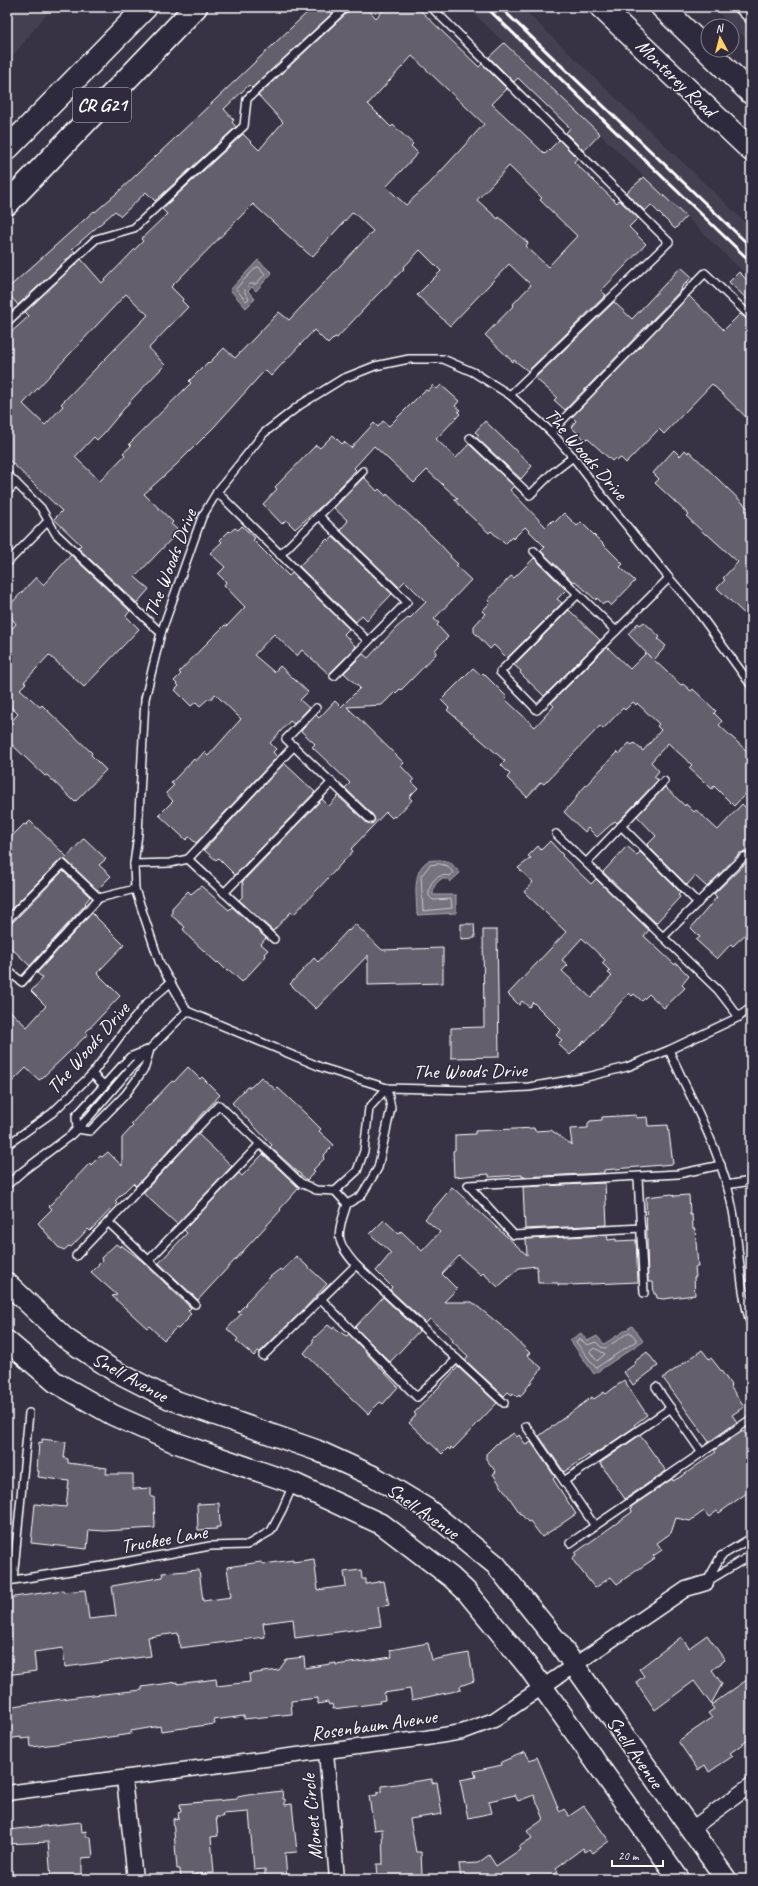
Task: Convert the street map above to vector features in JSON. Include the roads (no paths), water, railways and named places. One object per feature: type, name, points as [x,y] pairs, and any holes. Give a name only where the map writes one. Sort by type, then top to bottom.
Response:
[{"type":"main road","name":"CR G21","points":[[7,149],[146,7]]},
{"type":"main road","name":"CR G21","points":[[7,204],[196,7]]},
{"type":"main road","name":"Monterey Road","points":[[601,7],[751,150]]},
{"type":"main road","name":"Monterey Road","points":[[662,7],[751,93]]},
{"type":"main road","name":"Snell Avenue","points":[[7,1283],[65,1338],[113,1370],[170,1399],[316,1450],[373,1476],[426,1508],[496,1565],[575,1666],[726,1879]]},
{"type":"main road","name":"Snell Avenue","points":[[7,1341],[55,1382],[113,1415],[174,1442],[293,1483],[383,1525],[451,1577],[466,1591],[543,1687],[679,1879]]},
{"type":"street","name":"Rosenbaum Avenue","points":[[7,1793],[326,1752],[462,1732],[494,1720],[686,1589],[706,1583]]},
{"type":"street","name":"Monet Circle","points":[[326,1752],[337,1879]]},
{"type":"street","points":[[124,1779],[135,1879]]},
{"type":"street","points":[[690,1830],[751,1785]]},
{"type":"lane","points":[[7,322],[96,239],[134,228],[244,126],[247,99],[346,7]]},
{"type":"lane","points":[[431,7],[669,242],[510,396]]},
{"type":"lane","points":[[737,7],[751,21]]},
{"type":"lane","points":[[550,432],[705,273],[751,317]]},
{"type":"lane","name":"The Woods Drive","points":[[751,685],[696,609],[601,494],[573,457],[550,432],[510,396],[473,372],[443,359],[408,359],[375,366],[342,379],[300,404],[264,433],[217,492],[198,527],[161,633],[145,699],[138,834],[134,864],[135,890],[160,964],[187,1011],[323,1068],[387,1088],[470,1090],[529,1087],[587,1077],[627,1067],[669,1050],[739,1017],[751,1007]]},
{"type":"lane","points":[[470,438],[530,495],[551,474],[573,457]]},
{"type":"lane","points":[[280,555],[363,471]]},
{"type":"lane","points":[[7,474],[41,508],[56,534],[161,633]]},
{"type":"lane","points":[[7,492],[16,483]]},
{"type":"lane","points":[[217,492],[368,641]]},
{"type":"lane","points":[[319,516],[407,602],[334,676]]},
{"type":"lane","points":[[7,563],[48,521]]},
{"type":"lane","points":[[534,551],[616,631]]},
{"type":"lane","points":[[578,594],[500,672],[537,710],[669,578]]},
{"type":"lane","points":[[316,708],[286,739],[370,819]]},
{"type":"lane","points":[[134,864],[170,863],[188,859],[294,746]]},
{"type":"lane","points":[[586,863],[664,781]]},
{"type":"lane","points":[[224,893],[332,782]]},
{"type":"lane","points":[[621,826],[698,903]]},
{"type":"lane","points":[[556,834],[718,990],[739,1017]]},
{"type":"lane","points":[[663,937],[744,856]]},
{"type":"lane","points":[[188,859],[274,939]]},
{"type":"lane","points":[[7,920],[63,864],[99,898]]},
{"type":"lane","points":[[7,970],[22,982],[99,898],[135,890]]},
{"type":"lane","name":"The Woods Drive","points":[[7,1145],[52,1113],[92,1074],[123,1032],[147,1003],[171,982]]},
{"type":"lane","name":"The Woods Drive","points":[[7,1185],[77,1129],[187,1011]]},
{"type":"lane","name":"The Woods Drive","points":[[77,1129],[76,1116],[104,1085],[130,1057],[150,1049]]},
{"type":"lane","name":"The Woods Drive","points":[[77,1129],[90,1131],[125,1095],[145,1067],[150,1049]]},
{"type":"lane","points":[[669,1050],[721,1165],[733,1211],[751,1325]]},
{"type":"lane","points":[[92,1074],[104,1085]]},
{"type":"lane","points":[[335,1191],[357,1171],[364,1151],[369,1108],[387,1088]]},
{"type":"lane","points":[[387,1088],[391,1108],[378,1168],[361,1196],[347,1204],[339,1231],[343,1249],[356,1265],[504,1403]]},
{"type":"lane","points":[[76,1256],[219,1105],[302,1183],[316,1190],[335,1191],[347,1204]]},
{"type":"lane","points":[[149,1260],[260,1144]]},
{"type":"lane","points":[[641,1228],[514,1235],[468,1185],[678,1174],[721,1165]]},
{"type":"lane","points":[[638,1177],[644,1293]]},
{"type":"lane","points":[[726,1185],[751,1181]]},
{"type":"lane","points":[[108,1222],[195,1304]]},
{"type":"lane","points":[[264,1356],[356,1265]]},
{"type":"lane","points":[[321,1299],[417,1397],[457,1359]]},
{"type":"lane","points":[[656,1387],[702,1452]]},
{"type":"lane","points":[[564,1481],[671,1408]]},
{"type":"lane","points":[[10,1580],[29,1413]]},
{"type":"lane","points":[[570,1543],[751,1419]]},
{"type":"lane","points":[[526,1426],[595,1526]]},
{"type":"lane","name":"Truckee Lane","points":[[10,1580],[109,1565],[210,1546],[247,1545],[271,1531],[282,1510],[293,1483]]},
{"type":"lane","points":[[706,1583],[721,1556],[751,1538]]},
{"type":"lane","points":[[706,1583],[751,1554]]},
{"type":"water","points":[[258,260],[272,273],[256,291],[252,287],[248,291],[255,299],[246,308],[230,290]]},
{"type":"water","points":[[441,860],[450,862],[460,873],[450,882],[447,879],[441,879],[437,882],[433,890],[433,895],[456,895],[456,913],[417,915],[416,886],[419,871],[428,861]]},
{"type":"water","points":[[632,1326],[643,1341],[594,1374],[570,1340],[581,1333],[587,1341],[597,1336],[604,1344]]},
{"type":"railway","points":[[486,7],[751,262]]},
{"type":"railway","points":[[500,7],[751,247]]}]
